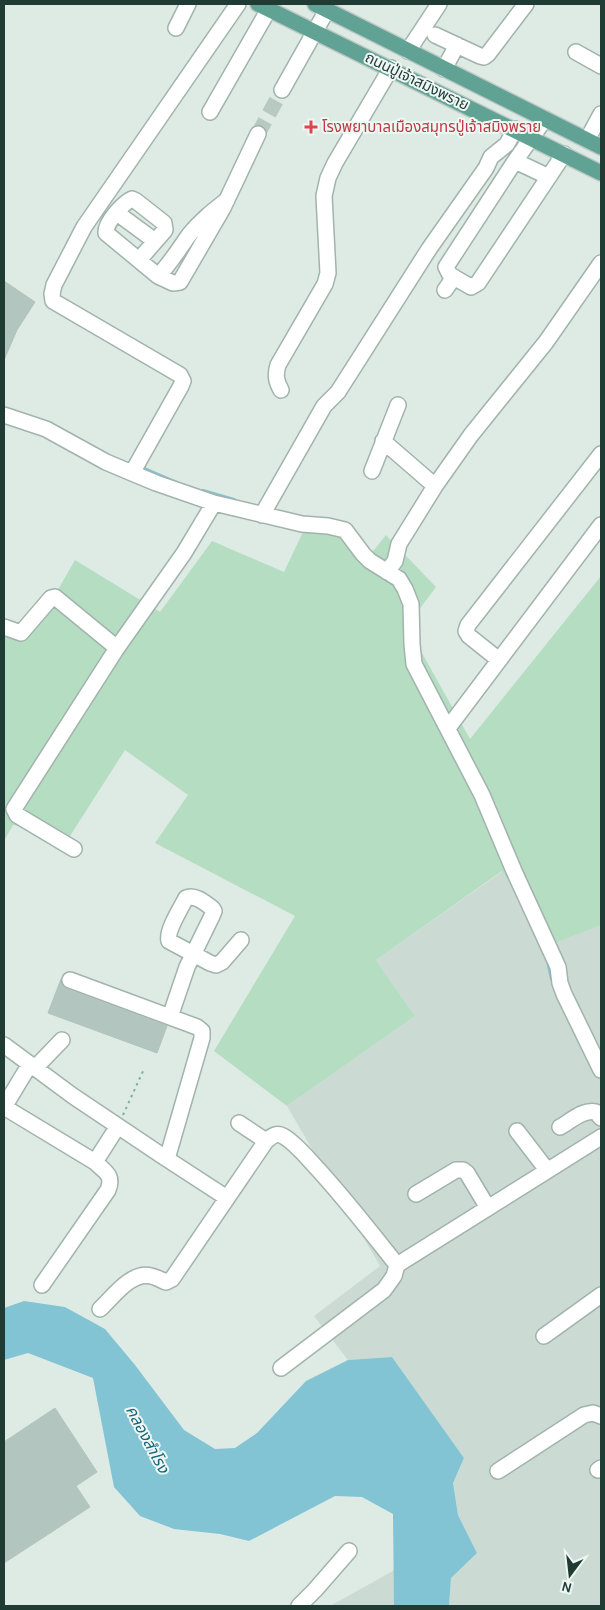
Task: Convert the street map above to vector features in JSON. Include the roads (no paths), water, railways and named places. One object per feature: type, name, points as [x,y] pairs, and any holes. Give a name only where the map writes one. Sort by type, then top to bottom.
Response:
[{"type":"main road","name":"ถนนปู่เจ้าสมิงพราย","points":[[264,6],[601,173]]},
{"type":"main road","name":"ถนนปู่เจ้าสมิงพราย","points":[[321,7],[601,148]]},
{"type":"street","points":[[176,28],[188,4]]},
{"type":"street","points":[[134,469],[183,381],[180,375],[54,302],[52,294],[54,285],[84,228],[238,4]]},
{"type":"street","points":[[408,51],[439,4]]},
{"type":"street","points":[[435,35],[484,57],[526,4]]},
{"type":"street","points":[[210,112],[264,6]]},
{"type":"street","points":[[282,90],[315,32],[321,7]]},
{"type":"street","points":[[444,69],[457,45]]},
{"type":"street","points":[[576,52],[601,66]]},
{"type":"street","points":[[281,390],[276,374],[278,365],[325,284],[328,273],[324,196],[328,178],[391,68]]},
{"type":"street","points":[[586,140],[601,114]]},
{"type":"street","points":[[545,120],[446,267],[450,275],[471,286],[478,283],[564,154]]},
{"type":"street","points":[[265,510],[324,406],[334,398],[429,249],[486,168],[491,157],[507,144],[515,129]]},
{"type":"street","points":[[139,260],[165,230],[164,223],[132,199],[116,213],[105,229],[106,233],[158,276],[173,283],[180,282],[227,200],[258,134]]},
{"type":"street","points":[[516,161],[549,177]]},
{"type":"street","points":[[116,213],[155,241]]},
{"type":"street","points":[[390,568],[399,544],[434,486],[488,412],[546,342],[600,267]]},
{"type":"street","points":[[445,290],[454,277]]},
{"type":"street","points":[[372,471],[398,405]]},
{"type":"street","points":[[4,415],[46,429],[106,462],[134,469],[214,503],[265,510],[302,524],[341,529],[347,533],[370,561],[390,568],[409,596],[414,664],[452,723],[514,871],[558,967],[560,983],[564,994],[601,1070]]},
{"type":"street","points":[[383,441],[434,486]]},
{"type":"street","points":[[499,660],[468,636],[466,631],[468,625],[601,454]]},
{"type":"street","points":[[74,849],[17,815],[14,809],[117,648],[184,553],[214,503]]},
{"type":"street","points":[[452,723],[601,525]]},
{"type":"street","points":[[4,627],[21,633],[50,598],[55,597],[117,648]]},
{"type":"street","points":[[170,1017],[181,980],[193,954],[210,964],[216,965],[222,962],[241,940]]},
{"type":"street","points":[[70,980],[197,1027],[202,1031],[202,1038],[167,1159]]},
{"type":"street","points":[[42,1285],[108,1190],[111,1182],[109,1176],[95,1162],[4,1107],[32,1066],[62,1040]]},
{"type":"street","points":[[4,1045],[73,1096],[227,1198]]},
{"type":"street","points":[[560,1127],[578,1116],[591,1111],[596,1112],[601,1118]]},
{"type":"street","points":[[240,1123],[266,1141]]},
{"type":"street","points":[[95,1162],[118,1126]]},
{"type":"street","points":[[517,1131],[547,1170]]},
{"type":"street","points":[[100,1309],[136,1277],[143,1275],[151,1276],[170,1282],[266,1141],[276,1134],[282,1136],[302,1153],[323,1174],[397,1265]]},
{"type":"street","points":[[281,1368],[384,1290],[394,1276],[397,1265],[601,1137]]},
{"type":"street","points":[[416,1194],[456,1170],[463,1170],[467,1173],[488,1208]]},
{"type":"street","points":[[544,1336],[601,1295]]},
{"type":"street","points":[[498,1471],[584,1414],[592,1413],[601,1416]]},
{"type":"street","points":[[299,1606],[349,1552]]},
{"type":"water","name":"คลองสำโรง","points":[[24,1301],[65,1307],[105,1329],[184,1430],[215,1449],[235,1448],[257,1433],[306,1381],[348,1360],[392,1357],[464,1458],[453,1483],[458,1515],[477,1553],[451,1578],[449,1606],[394,1606],[393,1514],[362,1497],[335,1496],[249,1541],[220,1534],[174,1529],[140,1516],[114,1487],[93,1378],[28,1353],[4,1360],[4,1308]]},
{"type":"waterway","points":[[140,467],[177,483]]},
{"type":"waterway","points":[[203,491],[234,500]]},
{"type":"waterway","points":[[548,961],[552,979]]},
{"type":"tunnel","points":[[258,134],[282,90]]},
{"type":"place","name":"โรงพยาบาลเมืองสมุทรปู่เจ้าสมิงพราย","points":[[311,127]]}]
